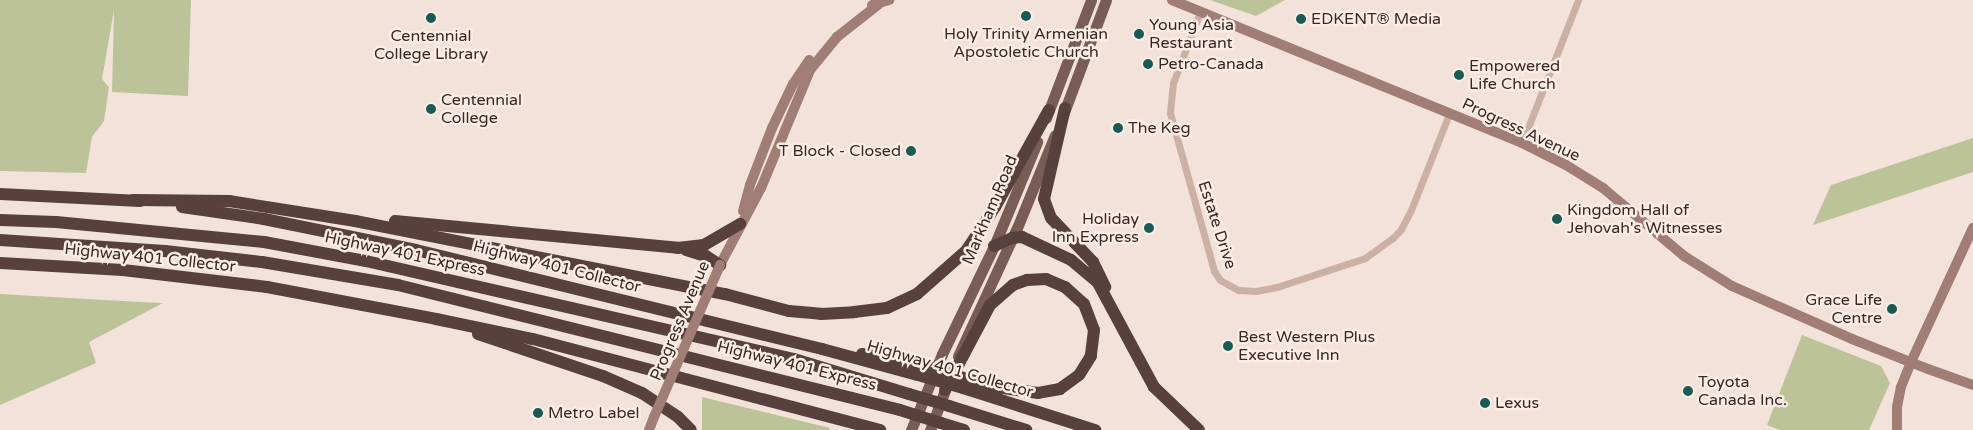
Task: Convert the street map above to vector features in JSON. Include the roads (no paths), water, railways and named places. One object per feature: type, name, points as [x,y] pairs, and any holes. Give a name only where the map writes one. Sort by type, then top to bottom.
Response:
[{"type":"highway","points":[[1065,108],[1044,199],[1051,218],[1093,262],[1120,324]]},
{"type":"highway","points":[[134,200],[229,201],[355,221],[725,294],[789,312],[821,314],[887,308],[917,294],[966,251],[995,207],[1049,110]]},
{"type":"highway","name":"Highway 401 Collector","points":[[0,194],[134,200],[264,220],[416,250],[822,349],[919,370],[965,383],[1095,430]]},
{"type":"highway","name":"Highway 401 Express","points":[[0,220],[56,222],[264,242],[366,261],[794,359],[1026,430]]},
{"type":"highway","points":[[355,221],[382,220],[678,248],[706,256],[720,265]]},
{"type":"highway","points":[[678,248],[704,245],[740,224]]},
{"type":"highway","points":[[994,246],[1012,238],[1022,238],[1071,260],[1098,283],[1154,387],[1199,430]]},
{"type":"highway","name":"Highway 401 Express","points":[[0,240],[165,251],[243,260],[398,285],[900,410],[964,430]]},
{"type":"highway","name":"Highway 401 Collector","points":[[0,263],[123,270],[267,287],[436,318],[533,339],[880,430]]},
{"type":"highway","points":[[945,390],[990,305],[1012,285],[1027,280],[1046,279],[1065,287],[1084,304],[1094,330],[1091,356],[1079,375],[1060,389],[1038,393],[965,383]]},
{"type":"highway","points":[[436,318],[502,343],[603,376],[642,393],[678,417],[691,430]]},
{"type":"main road","name":"Markham Road","points":[[911,430],[942,354],[994,246],[1091,0]]},
{"type":"main road","name":"Markham Road","points":[[930,430],[965,338],[1012,238],[1065,108],[1106,0]]},
{"type":"main road","name":"Progress Avenue","points":[[1172,0],[1522,143],[1566,164],[1604,188],[1684,256],[1732,286],[1852,338],[1973,385]]},
{"type":"main road","name":"Progress Avenue","points":[[740,224],[750,185],[772,128],[793,84],[834,32],[855,15],[874,4],[884,2]]},
{"type":"main road","name":"Progress Avenue","points":[[649,430],[720,265],[740,224],[761,188],[806,68]]},
{"type":"main road","points":[[772,128],[780,138]]},
{"type":"main road","points":[[1897,430],[1897,407],[1901,387],[1973,228]]},
{"type":"street","points":[[1522,143],[1578,0]]},
{"type":"street","name":"Estate Drive","points":[[1200,12],[1173,83],[1170,113],[1214,272],[1220,280],[1238,290],[1256,291],[1277,286],[1366,258],[1393,238],[1401,229],[1411,210],[1449,114]]},
{"type":"place","name":"Holy Trinity Armenian Apostoletic Church","points":[[1026,16]]},
{"type":"place","name":"Centennial College Library","points":[[431,18]]},
{"type":"place","name":"EDKENT® Media","points":[[1301,19]]},
{"type":"place","name":"Young Asia Restaurant","points":[[1139,34]]},
{"type":"place","name":"Petro-Canada","points":[[1148,64]]},
{"type":"place","name":"Empowered Life Church","points":[[1459,75]]},
{"type":"place","name":"Centennial College","points":[[431,109]]},
{"type":"place","name":"The Keg","points":[[1118,128]]},
{"type":"place","name":"T Block - Closed","points":[[911,151]]},
{"type":"place","name":"Kingdom Hall of Jehovah's Witnesses","points":[[1557,219]]},
{"type":"place","name":"Holiday Inn Express","points":[[1149,228]]},
{"type":"place","name":"Grace Life Centre","points":[[1892,309]]},
{"type":"place","name":"Best Western Plus Executive Inn","points":[[1228,346]]},
{"type":"place","name":"Toyota Canada Inc.","points":[[1688,391]]},
{"type":"place","name":"Lexus","points":[[1485,403]]},
{"type":"place","name":"Metro Label","points":[[538,413]]}]
